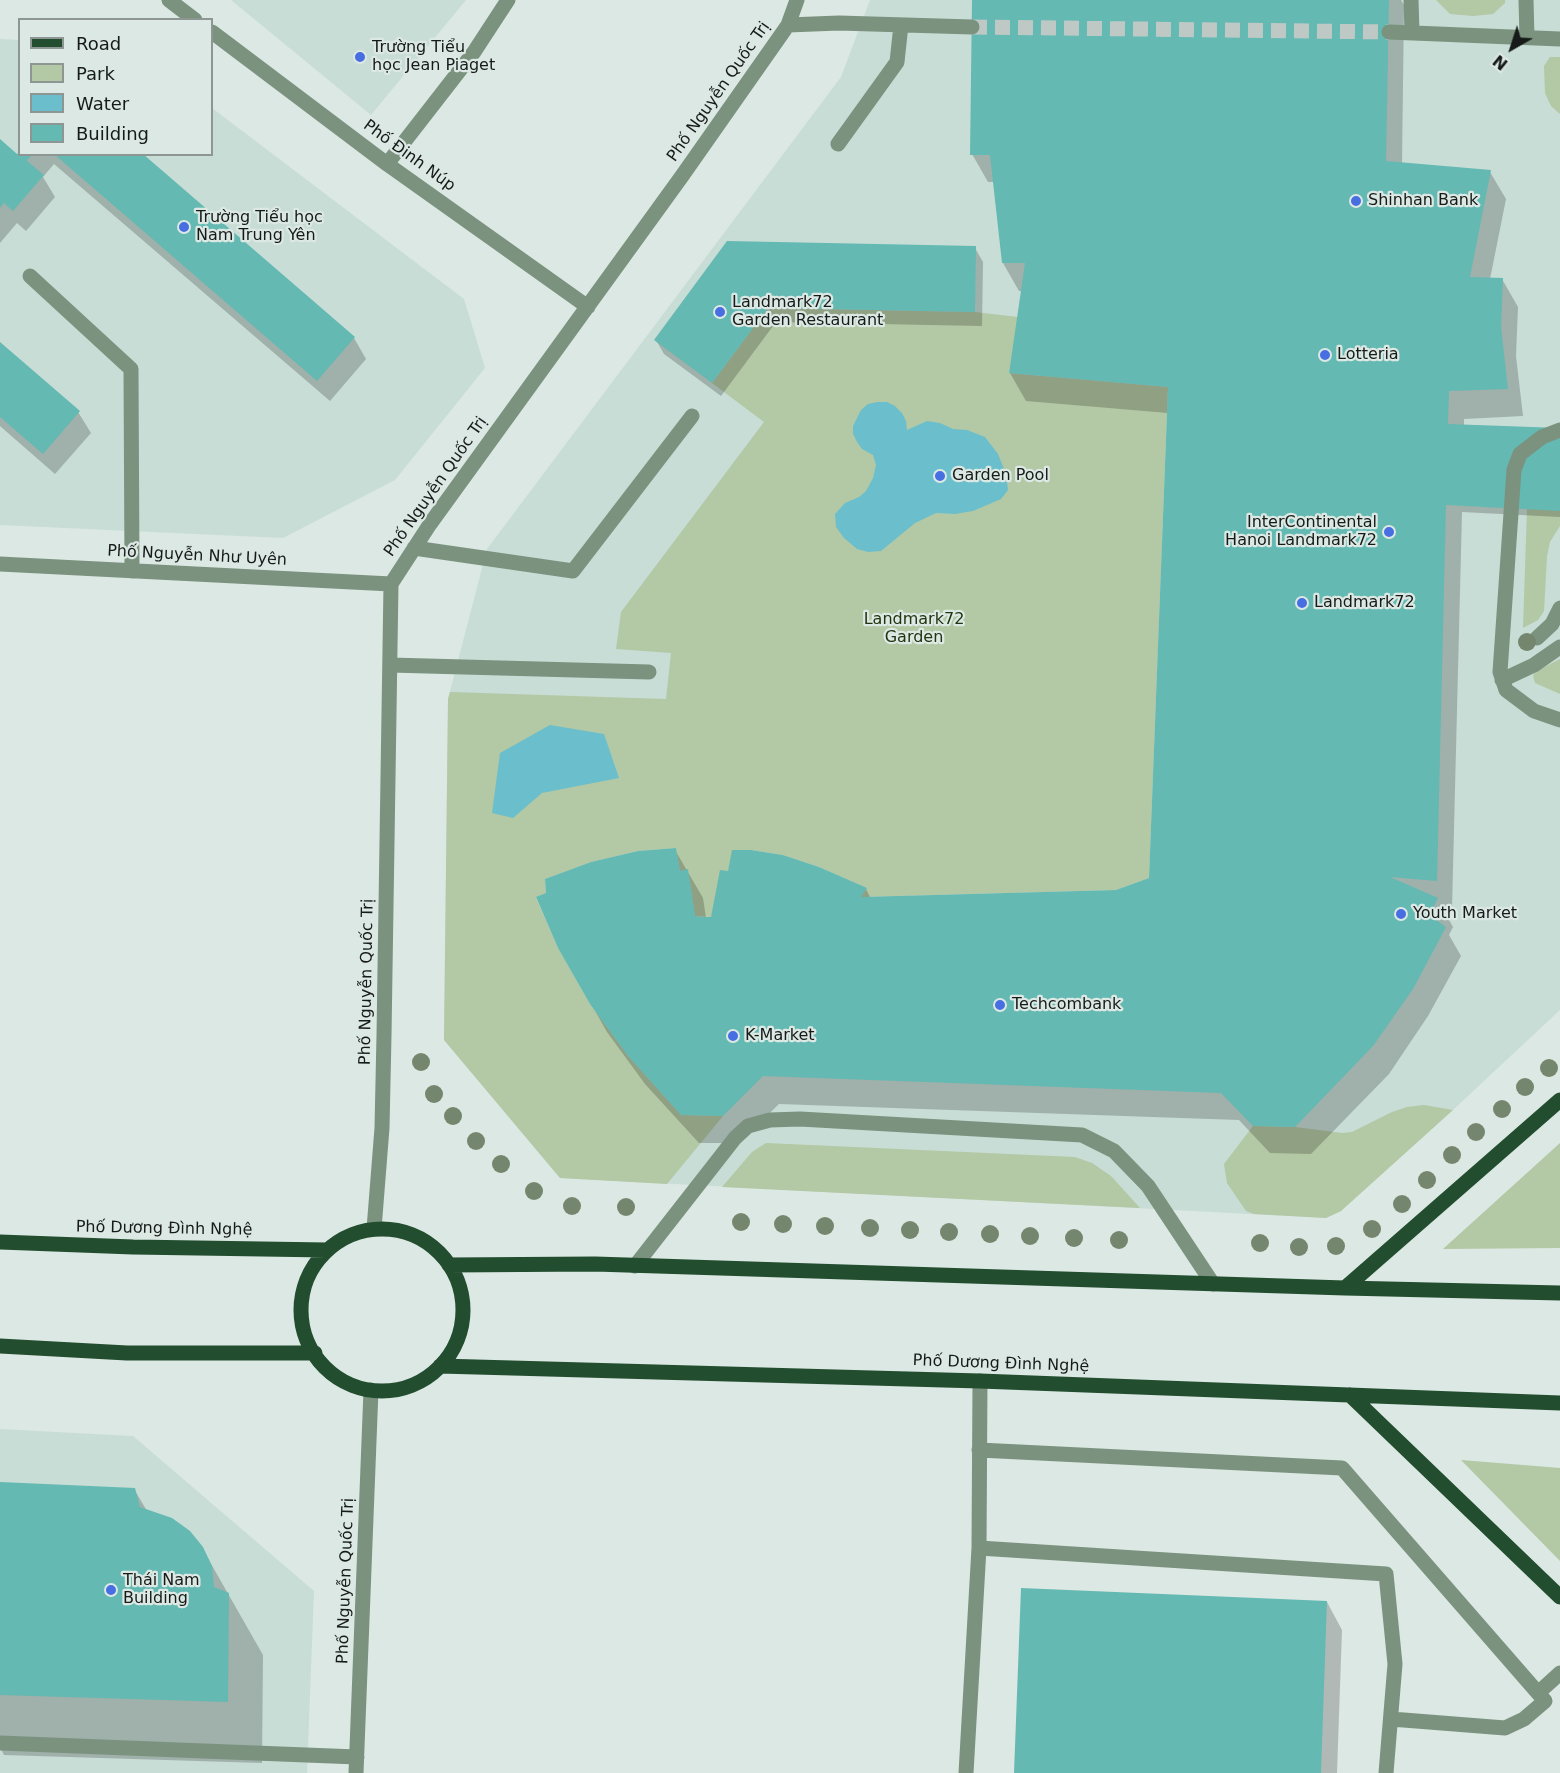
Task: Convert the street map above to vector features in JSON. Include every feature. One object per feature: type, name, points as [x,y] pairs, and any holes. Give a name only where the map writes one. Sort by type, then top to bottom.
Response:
[{"type":"main road","points":[[1346,1288],[1560,1100]]},
{"type":"main road","points":[[374,1229],[400,1231],[425,1240],[445,1258],[458,1281],[464,1306],[461,1332],[449,1357],[430,1377],[405,1388],[377,1391],[351,1385],[327,1370],[311,1348],[302,1322],[302,1295],[311,1270],[327,1250],[349,1236],[374,1229]]},
{"type":"main road","name":"Phố Dương Đình Nghệ","points":[[0,1242],[327,1250]]},
{"type":"main road","points":[[449,1265],[595,1264],[1560,1293]]},
{"type":"main road","points":[[0,1346],[127,1353],[315,1353]]},
{"type":"main road","name":"Phố Dương Đình Nghệ","points":[[440,1366],[980,1381],[1560,1403]]},
{"type":"main road","points":[[1350,1395],[1560,1597]]},
{"type":"street","points":[[169,0],[192,18]]},
{"type":"street","points":[[387,164],[474,52],[508,0]]},
{"type":"street","name":"Phố Nguyễn Quốc Trị","points":[[374,1229],[383,1093],[391,584],[414,548],[788,25],[797,0]]},
{"type":"street","points":[[1411,0],[1412,32]]},
{"type":"street","points":[[1526,0],[1527,37]]},
{"type":"street","points":[[788,25],[839,23],[972,27]]},
{"type":"street","points":[[838,144],[897,62],[901,25]]},
{"type":"street","points":[[1389,32],[1560,39]]},
{"type":"street","name":"Phố Đinh Núp","points":[[213,33],[387,164],[588,307]]},
{"type":"street","points":[[30,276],[131,369],[132,571]]},
{"type":"street","points":[[414,548],[573,571],[692,416]]},
{"type":"street","points":[[1560,430],[1542,437],[1520,454],[1514,470],[1500,672],[1506,690],[1534,711],[1560,720]]},
{"type":"street","name":"Phố Nguyễn Như Uyên","points":[[0,564],[391,584]]},
{"type":"street","points":[[1537,638],[1552,624],[1560,608]]},
{"type":"street","points":[[1502,680],[1534,665],[1560,647]]},
{"type":"street","points":[[390,665],[649,672]]},
{"type":"street","points":[[635,1266],[735,1138],[748,1126],[770,1120],[800,1119],[1082,1135],[1114,1151],[1148,1186],[1213,1284]]},
{"type":"street","points":[[966,1773],[979,1548],[980,1381]]},
{"type":"street","name":"Phố Nguyễn Quốc Trị","points":[[356,1773],[371,1390]]},
{"type":"street","points":[[979,1450],[1342,1468],[1545,1701],[1524,1719],[1505,1728],[1391,1719]]},
{"type":"street","points":[[979,1548],[1386,1574],[1395,1664],[1386,1773]]},
{"type":"street","points":[[1538,1693],[1560,1673]]},
{"type":"street","points":[[0,1743],[357,1756]]},
{"type":"shaded area","name":"Trường Tiểu học Jean Piaget","points":[[231,0],[466,0],[371,115]]},
{"type":"shaded area","points":[[870,0],[1560,0],[1560,1010],[1341,1211],[1326,1218],[560,1178],[444,1040],[448,699],[487,549],[841,77]]},
{"type":"shaded area","name":"Trường Tiểu học Nam Trung Yên","points":[[0,39],[18,40],[18,156],[213,156],[213,109],[464,299],[485,368],[395,480],[283,538],[0,525]]},
{"type":"shaded area","points":[[0,1429],[133,1436],[314,1591],[307,1773],[0,1773]]},
{"type":"green space","points":[[1436,0],[1505,0],[1505,3],[1493,14],[1473,16],[1450,14]]},
{"type":"green space","points":[[1550,57],[1560,57],[1560,114],[1551,106],[1545,93],[1544,66]]},
{"type":"green space","name":"Landmark72 Garden","points":[[768,308],[975,312],[1018,317],[1009,373],[1168,387],[1149,878],[1116,890],[861,897],[866,888],[819,867],[783,855],[733,850],[728,871],[711,917],[695,916],[688,870],[680,871],[676,848],[638,851],[591,862],[545,879],[546,893],[536,898],[558,948],[590,1004],[628,1056],[681,1115],[723,1116],[667,1184],[560,1178],[444,1040],[448,699],[450,692],[666,699],[671,653],[616,649],[621,612],[764,422],[712,383]]},
{"type":"green space","points":[[1560,450],[1560,526],[1550,542],[1547,556],[1544,611],[1538,620],[1523,628],[1528,480]]},
{"type":"green space","points":[[1560,659],[1560,694],[1535,683],[1533,676],[1535,672]]},
{"type":"green space","points":[[1424,1105],[1453,1110],[1341,1211],[1326,1218],[1254,1214],[1246,1211],[1227,1183],[1224,1164],[1253,1126],[1352,1132],[1392,1112]]},
{"type":"green space","points":[[766,1143],[1075,1157],[1092,1163],[1111,1176],[1140,1208],[722,1187],[752,1152]]},
{"type":"green space","points":[[1560,1143],[1560,1248],[1443,1249]]},
{"type":"green space","points":[[1461,1460],[1560,1468],[1560,1561]]},
{"type":"water","name":"Garden Pool","points":[[887,402],[895,406],[906,421],[907,430],[927,421],[940,423],[953,429],[967,430],[985,437],[998,454],[1006,474],[1008,490],[1001,499],[973,511],[955,514],[936,513],[915,523],[881,551],[868,552],[857,549],[844,538],[836,527],[835,514],[845,503],[866,491],[873,478],[876,465],[873,455],[862,449],[857,442],[853,434],[853,426],[861,410],[868,404]]},
{"type":"water","points":[[550,725],[604,734],[619,778],[542,793],[513,818],[492,813],[500,753]]},
{"type":"building","name":"Landmark72","points":[[972,0],[1389,0],[1386,161],[1491,170],[1470,277],[1503,278],[1501,327],[1508,389],[1449,391],[1448,424],[1560,428],[1560,511],[1446,505],[1437,881],[1390,877],[1438,898],[1432,917],[1446,927],[1413,989],[1373,1046],[1295,1127],[1253,1126],[1221,1093],[763,1076],[723,1116],[681,1115],[628,1056],[590,1004],[558,948],[536,897],[546,893],[545,879],[591,862],[638,851],[676,848],[680,871],[688,869],[695,916],[701,917],[711,917],[720,870],[728,871],[732,850],[751,850],[783,855],[819,867],[867,888],[861,897],[1116,890],[1149,878],[1168,387],[1009,373],[1025,263],[1002,263],[990,155],[970,155]]},
{"type":"building","points":[[0,139],[18,153],[18,156],[31,156],[27,161],[44,175],[13,211],[4,203],[0,208]]},
{"type":"building","points":[[56,156],[145,156],[355,337],[317,381]]},
{"type":"building","name":"Landmark72 Garden Restaurant","points":[[727,241],[976,246],[975,312],[768,308],[712,383],[654,340]]},
{"type":"building","points":[[0,342],[80,411],[43,454],[0,417]]},
{"type":"building","name":"Thái Nam Building","points":[[0,1482],[135,1488],[140,1507],[172,1518],[190,1531],[203,1547],[212,1566],[214,1587],[229,1593],[228,1702],[0,1695]]},
{"type":"building","points":[[1021,1588],[1327,1601],[1321,1773],[1014,1773]]},
{"type":"tunnel","points":[[972,27],[1389,32]]},
{"type":"place","name":"Trường Tiểu học Jean Piaget","points":[[360,57]]},
{"type":"place","name":"Shinhan Bank","points":[[1356,201]]},
{"type":"place","name":"Trường Tiểu học Nam Trung Yên","points":[[184,227]]},
{"type":"place","name":"Landmark72 Garden Restaurant","points":[[720,312]]},
{"type":"place","name":"Lotteria","points":[[1325,355]]},
{"type":"place","name":"Garden Pool","points":[[940,476]]},
{"type":"place","name":"InterContinental Hanoi Landmark72","points":[[1389,532]]},
{"type":"place","name":"Landmark72","points":[[1302,603]]},
{"type":"place","name":"Youth Market","points":[[1401,914]]},
{"type":"place","name":"Techcombank","points":[[1000,1005]]},
{"type":"place","name":"K-Market","points":[[733,1036]]},
{"type":"place","name":"Thái Nam Building","points":[[111,1590]]}]
